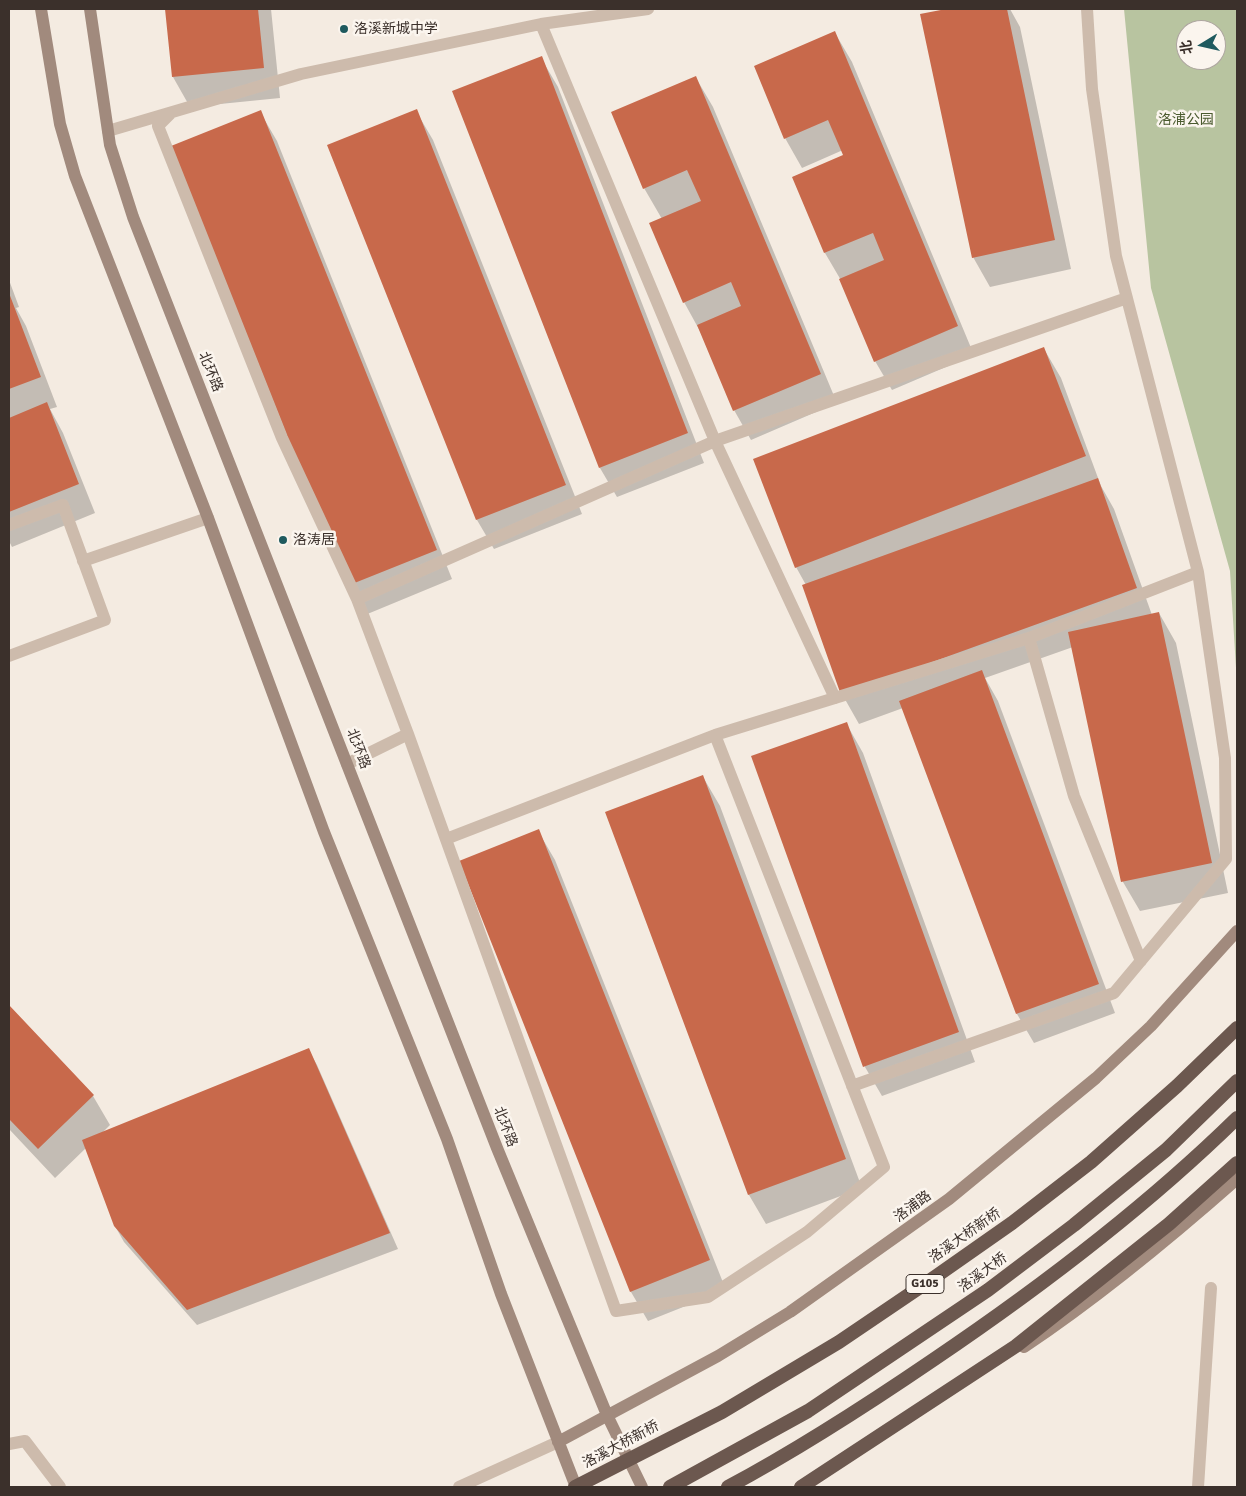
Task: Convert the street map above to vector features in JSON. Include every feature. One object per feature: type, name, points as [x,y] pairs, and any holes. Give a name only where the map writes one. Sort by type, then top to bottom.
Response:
[{"type":"highway","name":"洛溪大桥新桥","points":[[576,1487],[722,1412],[839,1342],[951,1266],[1091,1162],[1178,1086],[1237,1028]]},
{"type":"highway","name":"洛溪大桥","points":[[670,1487],[808,1411],[988,1290],[1074,1225],[1166,1150],[1237,1081]]},
{"type":"highway","points":[[728,1487],[824,1432],[1006,1311],[1186,1168],[1237,1118]]},
{"type":"highway","points":[[801,1487],[1016,1346],[1169,1224],[1237,1163]]},
{"type":"main road","points":[[41,9],[60,124],[75,176],[208,518],[324,832],[447,1139],[501,1294],[576,1487]]},
{"type":"main road","name":"北环路","points":[[90,9],[108,132],[132,217],[501,1157],[608,1415],[642,1487]]},
{"type":"main road","name":"洛浦路","points":[[558,1442],[718,1356],[790,1312],[949,1199],[1096,1078],[1152,1026],[1237,931]]},
{"type":"main road","points":[[811,1487],[1070,1316],[1176,1234],[1237,1179]]},
{"type":"street","points":[[108,132],[301,74],[541,24],[648,9]]},
{"type":"street","points":[[852,1086],[1114,993],[1226,859],[1225,758],[1198,572],[1116,256],[1092,89],[1087,9]]},
{"type":"street","points":[[541,24],[715,440],[835,698]]},
{"type":"street","points":[[172,113],[158,126],[282,438],[357,599],[408,734],[616,1311],[708,1297],[807,1232],[884,1167],[715,735]]},
{"type":"street","points":[[357,599],[715,440],[1127,298]]},
{"type":"street","points":[[9,525],[63,505],[105,620],[9,656]]},
{"type":"street","points":[[84,561],[208,518]]},
{"type":"street","points":[[446,839],[715,735],[1029,638],[1198,572]]},
{"type":"street","points":[[1029,638],[1074,796],[1141,961]]},
{"type":"street","points":[[347,764],[408,734]]},
{"type":"street","points":[[1198,1487],[1211,1288]]},
{"type":"street","points":[[9,1444],[25,1441],[60,1487]]},
{"type":"street","points":[[459,1487],[558,1442]]},
{"type":"green space","name":"洛浦公园","points":[[1124,9],[1237,9],[1237,684],[1230,571],[1151,288]]},
{"type":"building","points":[[165,9],[258,9],[264,68],[172,77]]},
{"type":"building","points":[[946,9],[1007,9],[1055,240],[972,258],[920,14]]},
{"type":"building","points":[[835,31],[958,326],[874,362],[839,279],[884,260],[873,233],[824,253],[792,177],[843,155],[828,120],[784,139],[754,66]]},
{"type":"building","points":[[542,56],[688,433],[599,468],[452,91]]},
{"type":"building","points":[[696,76],[821,374],[733,411],[697,325],[741,306],[731,282],[683,303],[649,223],[701,201],[687,170],[643,189],[611,112]]},
{"type":"building","points":[[417,109],[566,485],[476,520],[327,145]]},
{"type":"building","points":[[261,110],[437,550],[347,586],[171,146]]},
{"type":"building","points":[[9,293],[41,377],[9,389]]},
{"type":"building","points":[[1044,347],[1086,456],[795,568],[753,459]]},
{"type":"building","points":[[47,402],[79,484],[9,512],[9,418]]},
{"type":"building","points":[[1098,478],[1137,588],[841,695],[802,585]]},
{"type":"building","points":[[1159,612],[1212,863],[1121,882],[1068,632]]},
{"type":"building","points":[[982,670],[1099,984],[1016,1014],[899,701]]},
{"type":"building","points":[[847,722],[959,1032],[863,1067],[751,756]]},
{"type":"building","points":[[703,775],[846,1159],[748,1195],[605,812]]},
{"type":"building","points":[[539,829],[710,1260],[630,1292],[459,861]]},
{"type":"building","points":[[9,1005],[94,1095],[38,1149],[9,1119]]},
{"type":"building","points":[[309,1048],[390,1233],[187,1310],[114,1226],[82,1140]]},
{"type":"place","name":"洛溪新城中学","points":[[344,29]]},
{"type":"place","name":"洛涛居","points":[[283,540]]}]
